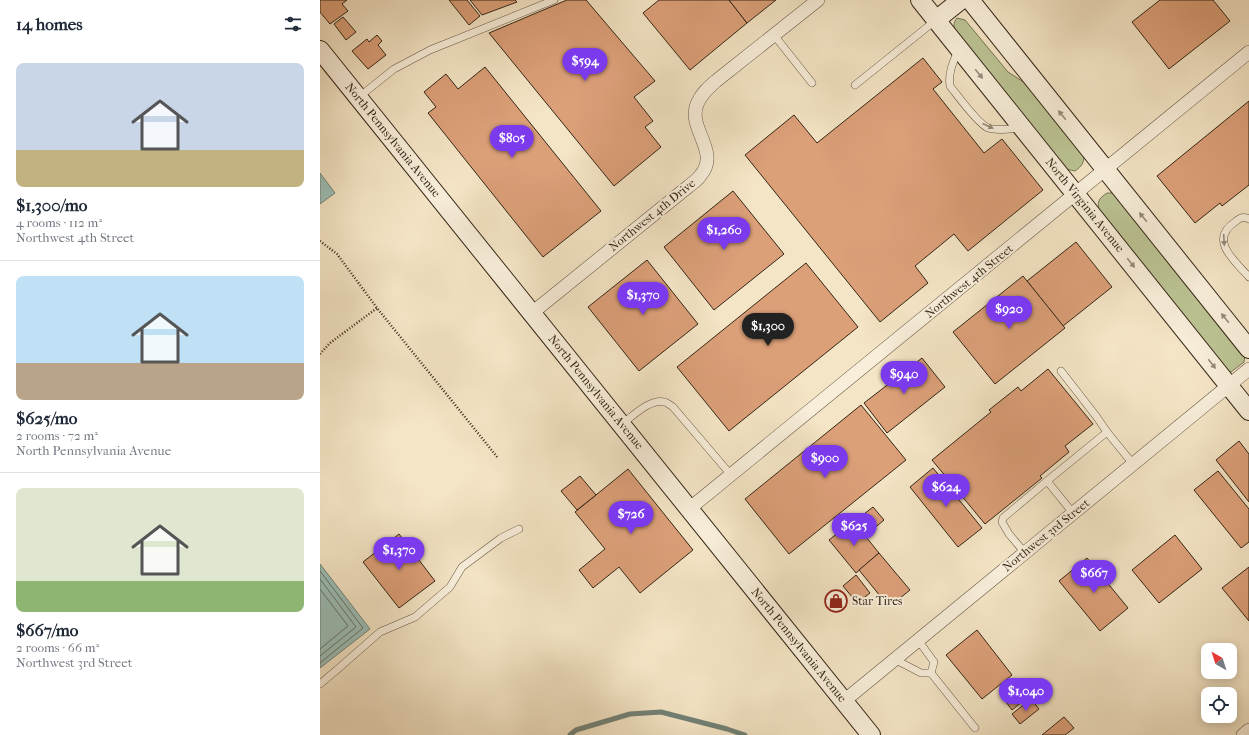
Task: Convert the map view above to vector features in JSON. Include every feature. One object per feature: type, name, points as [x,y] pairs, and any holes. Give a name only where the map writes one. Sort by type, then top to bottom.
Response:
[{"type":"main road","name":"North Virginia Avenue","points":[[920,0],[1249,411]]},
{"type":"main road","points":[[936,20],[961,0]]},
{"type":"main road","points":[[970,0],[1249,349]]},
{"type":"main road","name":"North Pennsylvania Avenue","points":[[320,50],[871,735]]},
{"type":"street","name":"Northwest 4th Drive","points":[[532,313],[701,175],[706,167],[708,158],[707,148],[703,138],[696,128],[695,108],[703,94],[716,81],[818,0]]},
{"type":"street","name":"Northwest 4th Street","points":[[689,508],[1106,170],[1249,52]]},
{"type":"street","name":"Northwest 3rd Street","points":[[844,701],[1249,369]]},
{"type":"street","points":[[1243,735],[1249,730]]},
{"type":"lane","points":[[358,97],[394,69],[430,50],[554,0]]},
{"type":"lane","points":[[855,85],[936,20]]},
{"type":"lane","points":[[774,35],[812,83]]},
{"type":"lane","points":[[959,48],[950,73],[950,86],[980,123],[987,128],[1001,130],[1022,127]]},
{"type":"lane","points":[[1249,218],[1240,218],[1228,227],[1224,233],[1223,241],[1225,248],[1249,277]]},
{"type":"lane","points":[[1061,371],[1133,464]]},
{"type":"lane","points":[[622,425],[648,405],[657,402],[666,402],[673,407],[730,474]]},
{"type":"lane","points":[[1025,552],[1009,534],[1002,522],[1003,518],[1107,432]]},
{"type":"lane","points":[[1047,481],[1073,513]]},
{"type":"lane","points":[[320,684],[380,632],[415,617],[450,587],[462,566],[501,538],[519,530]]},
{"type":"lane","points":[[918,640],[934,662],[931,673]]},
{"type":"lane","points":[[894,659],[921,673],[931,673]]},
{"type":"lane","points":[[931,673],[975,728]]},
{"type":"path","points":[[320,241],[337,254],[377,308],[498,458]]},
{"type":"path","points":[[320,354],[330,344],[377,308]]},
{"type":"green space","points":[[957,18],[965,20],[1008,72],[1028,85],[1084,155],[1081,166],[1075,171],[1066,169],[955,31],[954,24]]},
{"type":"green space","points":[[1107,193],[1116,195],[1245,355],[1244,362],[1231,372],[1224,369],[1100,212],[1098,203]]},
{"type":"water","points":[[320,173],[335,193],[320,204]]},
{"type":"water","points":[[320,564],[370,629],[320,668]]},
{"type":"building","points":[[320,0],[347,0],[342,4],[348,11],[330,24],[320,12]]},
{"type":"building","points":[[449,0],[467,0],[480,16],[469,25]]},
{"type":"building","points":[[470,0],[515,0],[517,2],[482,15]]},
{"type":"building","points":[[567,0],[586,0],[655,81],[634,97],[653,121],[645,127],[661,147],[614,186],[489,33]]},
{"type":"building","points":[[659,0],[729,0],[747,23],[690,70],[643,13]]},
{"type":"building","points":[[729,0],[776,0],[747,23]]},
{"type":"building","points":[[1160,0],[1213,0],[1230,21],[1169,69],[1132,22]]},
{"type":"building","points":[[343,17],[356,32],[346,40],[334,24]]},
{"type":"building","points":[[377,35],[382,41],[378,45],[386,55],[368,69],[352,51],[367,39],[369,42]]},
{"type":"building","points":[[923,58],[942,82],[933,89],[984,153],[1002,139],[1043,190],[968,251],[954,234],[915,266],[928,283],[880,322],[745,155],[794,115],[817,143]]},
{"type":"building","points":[[485,67],[601,211],[543,257],[428,113],[436,107],[424,92],[446,74],[458,89]]},
{"type":"building","points":[[1249,101],[1249,185],[1222,206],[1220,203],[1195,223],[1157,176]]},
{"type":"building","points":[[733,191],[784,254],[714,310],[664,247]]},
{"type":"building","points":[[1076,242],[1112,287],[1063,326],[1027,281]]},
{"type":"building","points":[[647,260],[698,324],[639,371],[588,307]]},
{"type":"building","points":[[806,263],[858,327],[729,431],[677,367]]},
{"type":"building","points":[[1023,276],[1065,328],[995,384],[953,332]]},
{"type":"building","points":[[922,358],[945,387],[887,433],[864,403]]},
{"type":"building","points":[[1048,369],[1093,424],[1065,446],[1069,452],[1040,476],[1042,478],[985,524],[932,460],[991,412],[989,410],[1018,387],[1021,391]]},
{"type":"building","points":[[861,405],[906,460],[789,554],[745,499]]},
{"type":"building","points":[[1239,441],[1249,454],[1249,502],[1216,460]]},
{"type":"building","points":[[933,468],[982,528],[958,547],[910,487]]},
{"type":"building","points":[[628,469],[693,550],[640,593],[619,567],[593,588],[579,570],[605,549],[575,512]]},
{"type":"building","points":[[1218,471],[1249,509],[1249,542],[1241,548],[1194,490]]},
{"type":"building","points":[[580,476],[596,495],[577,510],[561,491]]},
{"type":"building","points":[[873,507],[884,520],[871,531],[860,517]]},
{"type":"building","points":[[853,521],[879,553],[856,573],[829,540]]},
{"type":"building","points":[[399,534],[435,581],[399,608],[363,562]]},
{"type":"building","points":[[1175,535],[1202,569],[1159,603],[1132,570]]},
{"type":"building","points":[[879,553],[910,590],[889,607],[859,570]]},
{"type":"building","points":[[1087,558],[1128,608],[1100,631],[1059,581]]},
{"type":"building","points":[[1249,567],[1249,621],[1222,588]]},
{"type":"building","points":[[856,575],[870,593],[857,603],[843,586]]},
{"type":"building","points":[[977,630],[1012,675],[982,699],[946,655]]},
{"type":"building","points":[[1015,689],[1024,700],[1012,710],[1003,698]]},
{"type":"building","points":[[1031,699],[1039,709],[1020,724],[1012,714]]},
{"type":"building","points":[[1064,717],[1074,728],[1065,735],[1042,735]]},
{"type":"waterway","points":[[570,735],[576,730],[630,714],[661,712],[745,735]]},
{"type":"place","name":"Star Tires","points":[[836,601]]}]
